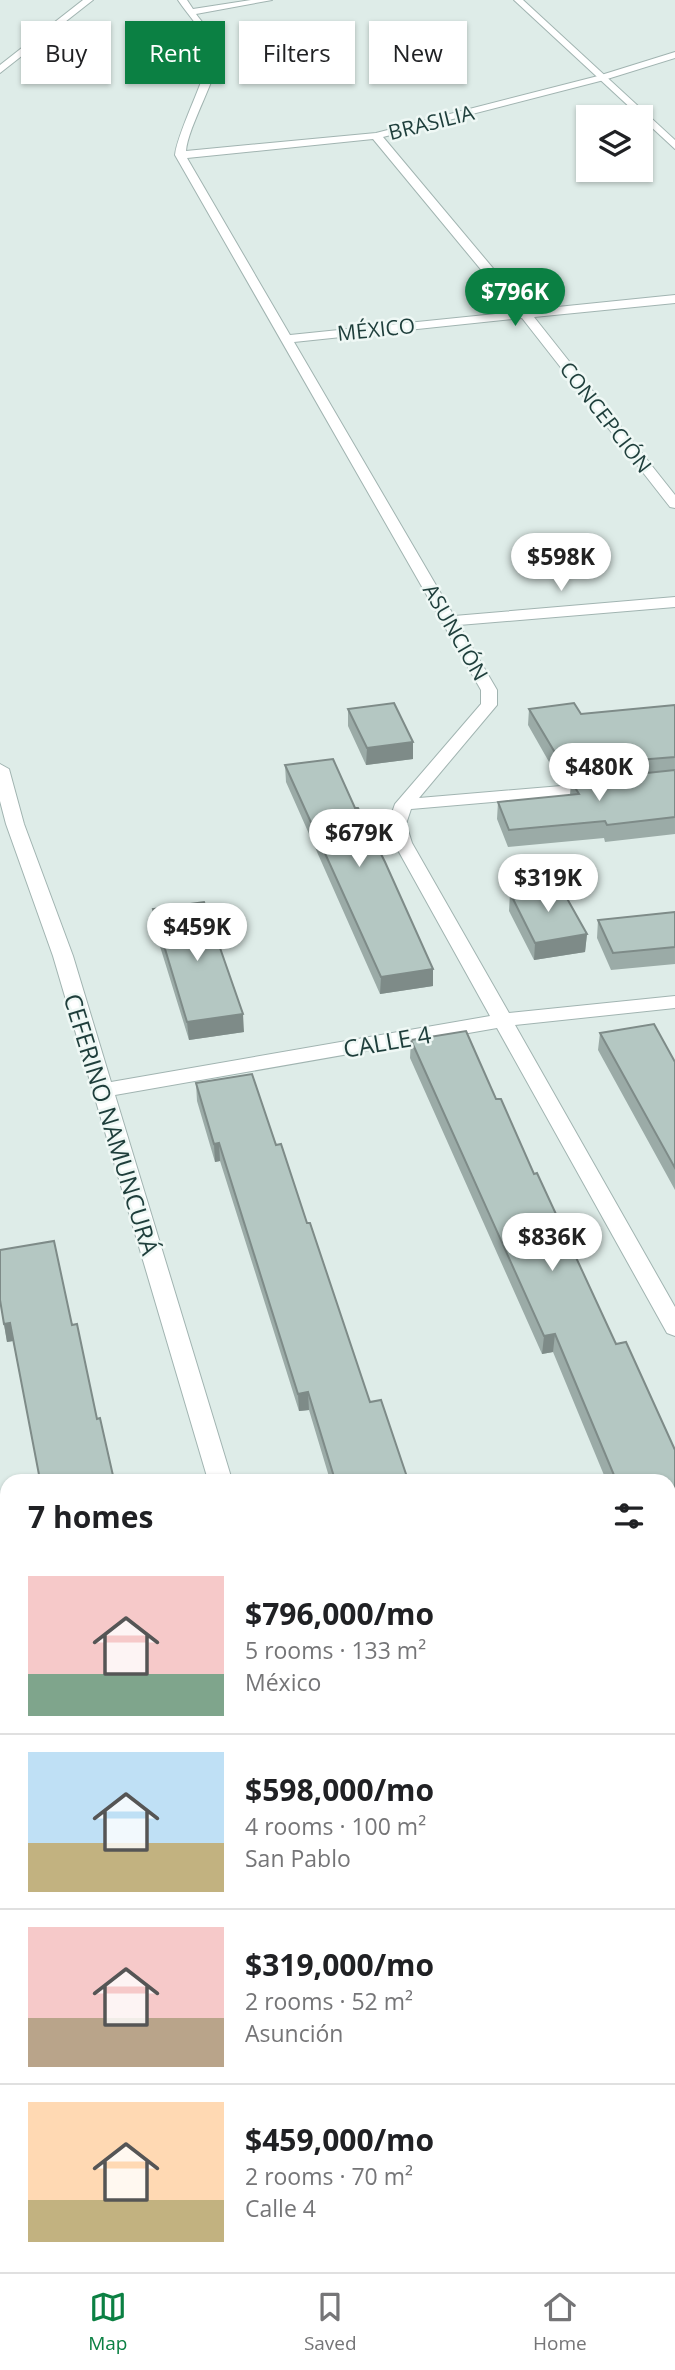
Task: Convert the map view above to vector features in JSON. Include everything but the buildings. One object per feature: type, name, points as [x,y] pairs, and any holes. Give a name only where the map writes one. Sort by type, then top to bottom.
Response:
[{"type":"street","points":[[0,70],[89,0]]},
{"type":"street","points":[[180,155],[182,136],[215,60],[214,46],[182,0]]},
{"type":"street","points":[[192,12],[268,0]]},
{"type":"street","points":[[519,0],[675,146]]},
{"type":"street","name":"BRASILIA","points":[[180,155],[376,136],[601,78],[675,55]]},
{"type":"street","name":"CONCEPCIÓN","points":[[376,136],[525,314],[675,504]]},
{"type":"street","name":"ASUNCIÓN","points":[[180,155],[489,690],[489,705],[404,804]]},
{"type":"street","name":"MÉXICO","points":[[286,339],[675,299]]},
{"type":"street","points":[[449,621],[675,602]]},
{"type":"street","name":"CEFERINO NAMUNCURÁ","points":[[0,769],[15,824],[63,957],[101,1091],[218,1474]]},
{"type":"street","points":[[621,786],[404,804],[397,824],[403,843],[675,1327]]},
{"type":"street","name":"CALLE 4","points":[[101,1091],[504,1020],[675,1002]]}]
